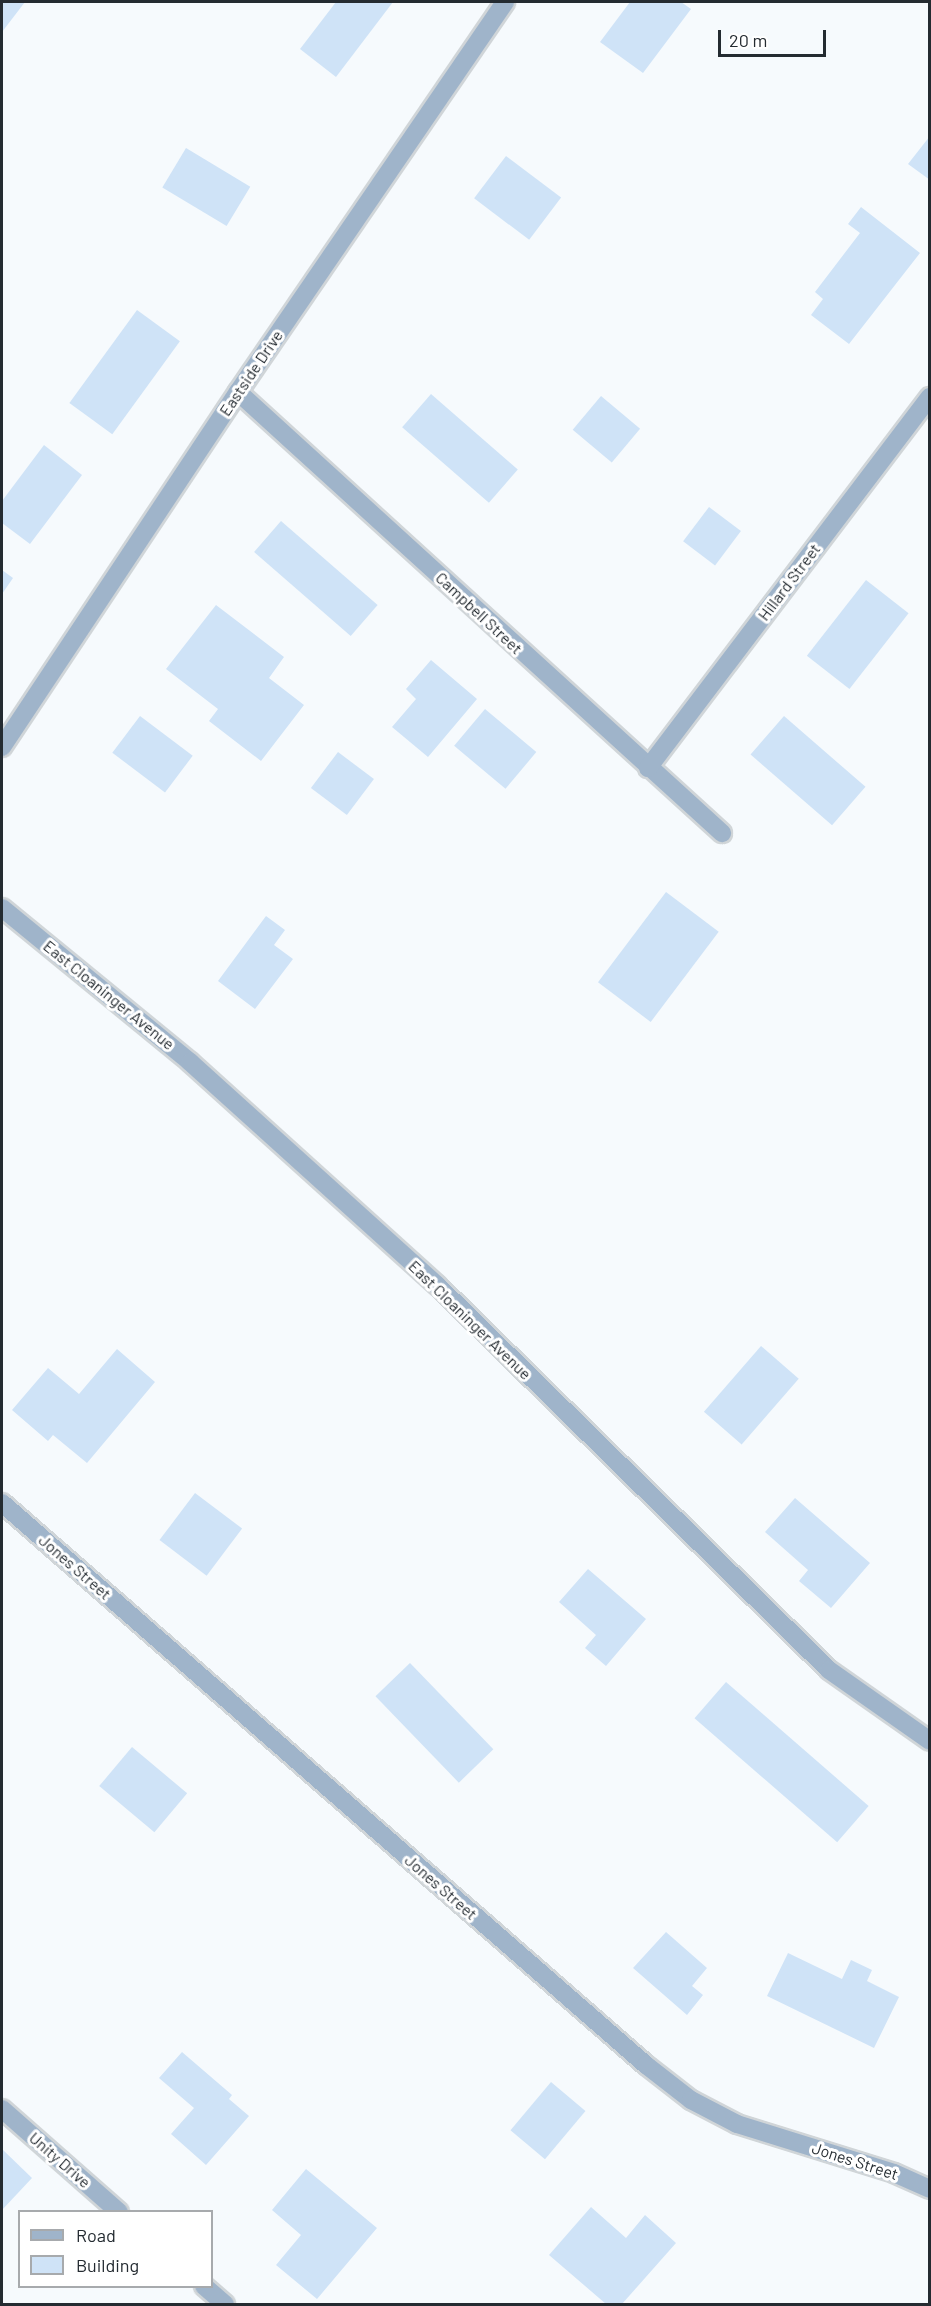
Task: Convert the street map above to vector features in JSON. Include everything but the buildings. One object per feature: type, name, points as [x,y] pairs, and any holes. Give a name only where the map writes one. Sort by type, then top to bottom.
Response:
[{"type":"street","name":"Eastside Drive","points":[[2,747],[238,392],[505,2]]},
{"type":"street","name":"Campbell Street","points":[[238,392],[722,833]]},
{"type":"street","name":"Hillard Street","points":[[648,768],[930,397]]},
{"type":"street","name":"East Cloaninger Avenue","points":[[2,908],[190,1062],[437,1285],[829,1670],[930,1741]]},
{"type":"street","name":"Jones Street","points":[[2,1503],[646,2065],[691,2100],[737,2124],[894,2173],[930,2188]]},
{"type":"street","name":"Unity Drive","points":[[2,2109],[118,2210]]},
{"type":"street","points":[[206,2288],[225,2304]]}]
